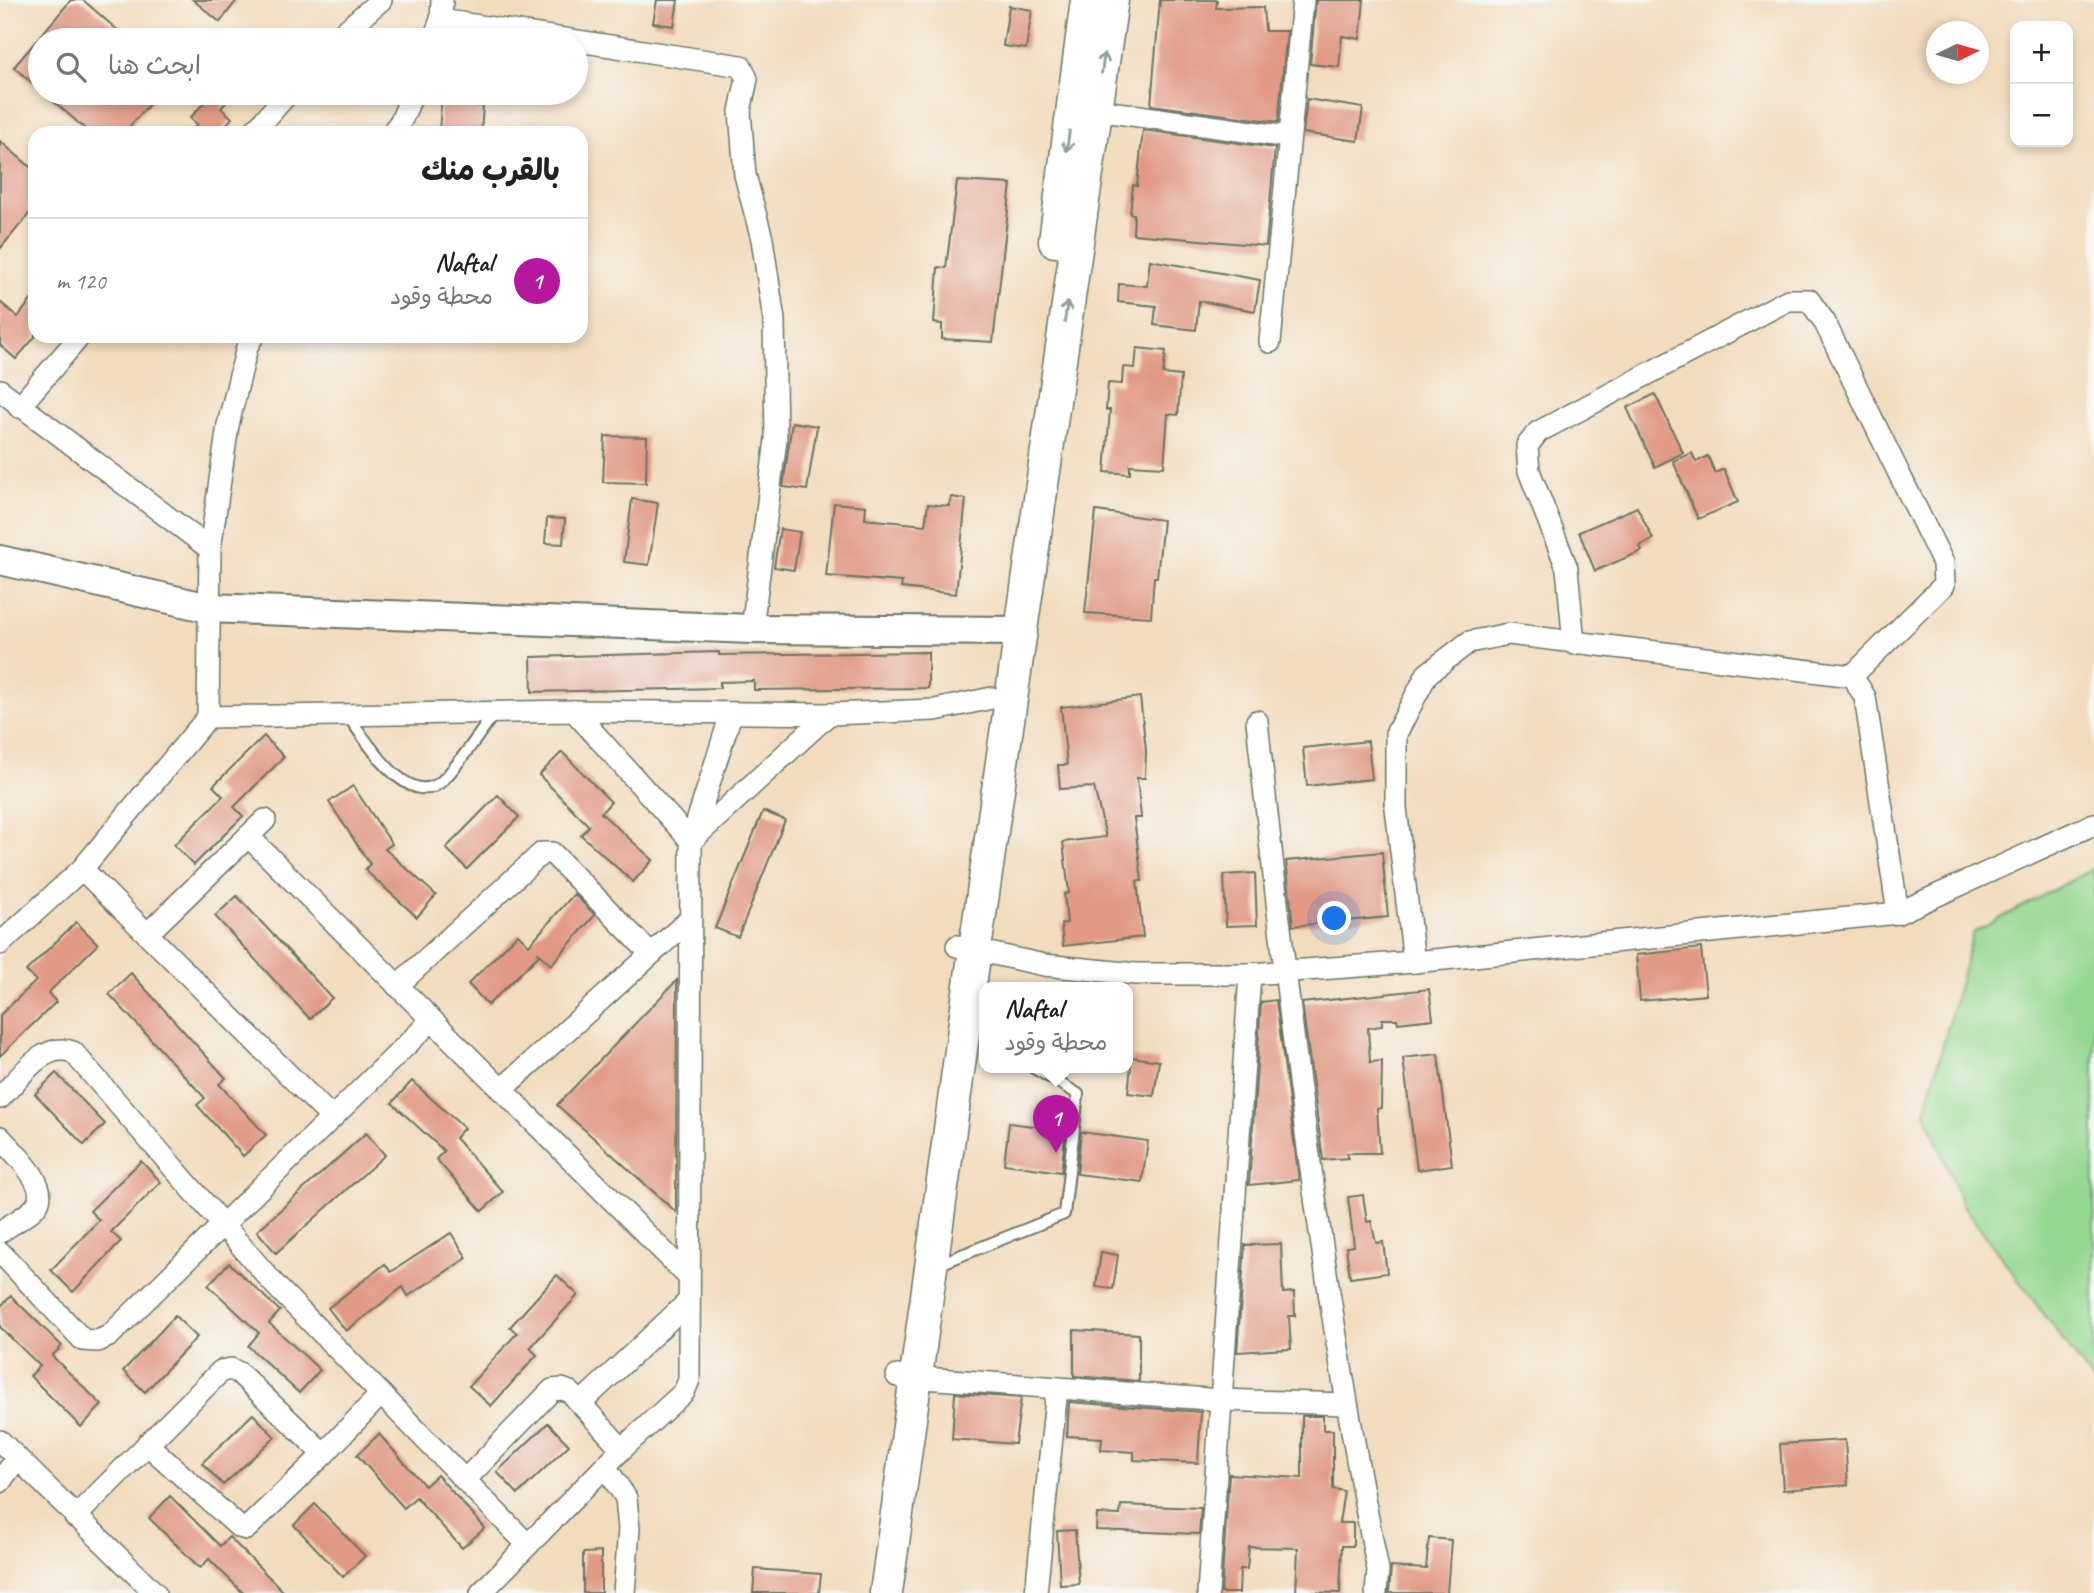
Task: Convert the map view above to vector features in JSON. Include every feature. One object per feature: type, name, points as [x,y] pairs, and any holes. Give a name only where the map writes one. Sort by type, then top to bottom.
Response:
[{"type":"main road","points":[[886,1593],[906,1377],[932,1267],[970,1031],[966,948],[992,698],[1011,631],[1087,0]]},
{"type":"main road","points":[[866,1593],[906,1377],[1011,631],[1112,0]]},
{"type":"main road","points":[[0,560],[209,608],[752,629],[1011,631]]},
{"type":"street","points":[[349,28],[381,0]]},
{"type":"street","points":[[1270,342],[1303,0]]},
{"type":"street","points":[[436,28],[441,10],[535,28]]},
{"type":"street","points":[[588,38],[741,66],[747,79],[740,111],[745,175],[762,239],[774,320],[776,439],[752,629]]},
{"type":"street","points":[[259,126],[278,105]]},
{"type":"street","points":[[397,126],[407,105]]},
{"type":"street","points":[[1096,110],[1288,137]]},
{"type":"street","points":[[1574,643],[1567,568],[1529,471],[1527,446],[1538,432],[1788,300],[1809,300],[1824,321],[1943,563],[1944,585],[1852,676]]},
{"type":"street","points":[[19,407],[74,343]]},
{"type":"street","points":[[0,944],[82,869],[208,717],[210,549],[228,425],[249,343]]},
{"type":"street","points":[[0,390],[210,549]]},
{"type":"street","points":[[1415,962],[1396,808],[1396,734],[1427,674],[1469,642],[1509,634],[1852,676]]},
{"type":"street","points":[[1852,676],[1865,697],[1898,913]]},
{"type":"street","points":[[208,717],[574,711],[829,714],[934,710],[992,698]]},
{"type":"street","points":[[574,711],[691,841]]},
{"type":"street","points":[[481,1593],[622,1449],[684,1392],[689,1380],[691,841],[731,714]]},
{"type":"street","points":[[691,841],[829,714]]},
{"type":"street","points":[[1257,721],[1283,972],[1345,1404],[1378,1570],[1376,1593]]},
{"type":"street","points":[[147,934],[265,820]]},
{"type":"street","points":[[966,948],[1044,965],[1136,974],[1250,974],[1415,962],[1898,913],[2094,824]]},
{"type":"street","points":[[248,836],[689,1277]]},
{"type":"street","points":[[397,986],[542,853],[547,852],[552,853],[651,954]]},
{"type":"street","points":[[82,869],[332,1118]]},
{"type":"street","points":[[501,1090],[690,919]]},
{"type":"street","points":[[1208,1593],[1250,974]]},
{"type":"street","points":[[0,1252],[83,1339],[98,1341],[108,1336],[432,1020]]},
{"type":"street","points":[[0,1098],[49,1051],[61,1048],[73,1052],[222,1225],[528,1545]]},
{"type":"street","points":[[0,1137],[40,1184],[41,1194],[38,1205],[0,1232]]},
{"type":"street","points":[[581,1403],[689,1301]]},
{"type":"street","points":[[75,1517],[221,1371],[231,1369],[239,1373],[324,1454]]},
{"type":"street","points":[[906,1377],[1221,1400],[1345,1404]]},
{"type":"street","points":[[1036,1593],[1057,1388]]},
{"type":"street","points":[[465,1480],[552,1390],[570,1392],[622,1449]]},
{"type":"street","points":[[148,1444],[239,1528],[246,1529],[324,1454],[381,1394]]},
{"type":"street","points":[[0,1441],[155,1593]]},
{"type":"street","points":[[0,1482],[18,1458]]},
{"type":"street","points":[[605,1466],[626,1498],[629,1530],[624,1593]]},
{"type":"lane","points":[[347,715],[396,777],[411,787],[429,789],[444,780],[494,714]]},
{"type":"lane","points":[[932,1267],[1064,1214],[1078,1094],[1042,1073]]},
{"type":"green space","points":[[2094,868],[2094,1382],[1962,1204],[1925,1112],[1973,933]]},
{"type":"building","points":[[71,0],[83,0],[115,28],[47,28]]},
{"type":"building","points":[[193,0],[237,0],[220,22]]},
{"type":"building","points":[[657,0],[678,0],[674,26],[653,23]]},
{"type":"building","points":[[1160,0],[1217,0],[1216,8],[1263,7],[1265,31],[1287,31],[1278,122],[1151,105]]},
{"type":"building","points":[[1316,0],[1364,0],[1360,39],[1342,36],[1339,67],[1310,64]]},
{"type":"building","points":[[1009,6],[1032,10],[1026,49],[1003,46]]},
{"type":"building","points":[[28,51],[28,79],[14,67]]},
{"type":"building","points":[[1307,99],[1363,108],[1358,141],[1303,133]]},
{"type":"building","points":[[58,105],[148,105],[130,126],[82,126]]},
{"type":"building","points":[[202,105],[224,105],[221,108],[232,118],[225,126],[196,126],[197,124],[190,118]]},
{"type":"building","points":[[441,105],[483,106],[482,126],[439,126]]},
{"type":"building","points":[[1143,130],[1275,148],[1266,246],[1133,234],[1134,214],[1130,214],[1133,185],[1137,186]]},
{"type":"building","points":[[0,141],[28,165],[28,215],[0,249]]},
{"type":"building","points":[[957,181],[1011,184],[993,342],[942,339],[942,324],[934,323],[938,267],[946,268]]},
{"type":"building","points":[[1150,260],[1260,280],[1255,311],[1199,301],[1196,330],[1154,325],[1156,306],[1118,302],[1119,284],[1147,286]]},
{"type":"building","points":[[0,302],[18,317],[28,304],[30,343],[16,359],[0,345]]},
{"type":"building","points":[[1137,348],[1166,351],[1163,374],[1181,376],[1178,415],[1168,414],[1164,467],[1130,465],[1130,474],[1105,472],[1110,410],[1106,410],[1108,383],[1122,384],[1123,367],[1135,368]]},
{"type":"building","points":[[1655,394],[1683,453],[1655,467],[1627,408]]},
{"type":"building","points":[[792,422],[817,426],[807,490],[783,487]]},
{"type":"building","points":[[605,436],[647,437],[646,483],[603,482]]},
{"type":"building","points":[[1692,453],[1696,462],[1708,456],[1715,473],[1724,469],[1738,502],[1698,519],[1673,461]]},
{"type":"building","points":[[951,497],[966,499],[956,594],[901,588],[902,582],[826,576],[834,503],[866,506],[865,519],[925,525],[928,504],[949,506]]},
{"type":"building","points":[[632,499],[658,503],[649,565],[624,562]]},
{"type":"building","points":[[1637,507],[1653,539],[1640,546],[1642,551],[1595,571],[1579,532]]},
{"type":"building","points":[[1096,511],[1163,520],[1151,617],[1085,613]]},
{"type":"building","points":[[547,518],[565,519],[563,544],[545,543]]},
{"type":"building","points":[[780,529],[800,532],[794,570],[774,567]]},
{"type":"building","points":[[719,652],[719,655],[928,652],[928,688],[754,690],[754,681],[720,682],[720,688],[532,692],[531,657]]},
{"type":"building","points":[[1140,697],[1146,750],[1145,778],[1137,778],[1141,818],[1134,818],[1142,881],[1137,881],[1143,937],[1063,946],[1061,924],[1067,923],[1064,894],[1069,893],[1063,842],[1106,837],[1094,787],[1060,789],[1058,765],[1067,765],[1061,707]]},
{"type":"building","points":[[264,736],[284,757],[234,807],[243,816],[194,865],[174,845],[223,796],[213,786]]},
{"type":"building","points":[[1368,741],[1372,779],[1307,786],[1303,748]]},
{"type":"building","points":[[562,752],[611,802],[601,813],[653,860],[633,882],[581,835],[589,826],[539,775]]},
{"type":"building","points":[[353,786],[392,844],[385,849],[436,895],[417,917],[365,870],[370,864],[329,802]]},
{"type":"building","points":[[498,795],[519,817],[467,869],[446,848]]},
{"type":"building","points":[[763,811],[785,820],[738,937],[715,928]]},
{"type":"building","points":[[1382,852],[1388,917],[1293,926],[1286,861]]},
{"type":"building","points":[[1255,873],[1257,925],[1226,926],[1224,875]]},
{"type":"building","points":[[574,894],[595,915],[551,965],[537,952],[539,955],[488,1005],[468,984],[518,934],[529,945]]},
{"type":"building","points":[[237,896],[332,998],[310,1019],[215,916]]},
{"type":"building","points":[[76,922],[98,944],[48,993],[56,1002],[0,1056],[0,1015],[36,981],[26,971]]},
{"type":"building","points":[[1701,948],[1706,995],[1640,1001],[1636,955]]},
{"type":"building","points":[[131,973],[226,1078],[219,1084],[266,1135],[243,1156],[197,1105],[205,1098],[109,994]]},
{"type":"building","points":[[677,980],[676,1212],[557,1105]]},
{"type":"building","points":[[1429,989],[1433,1019],[1398,1023],[1397,1019],[1382,1019],[1382,1026],[1368,1028],[1370,1062],[1382,1061],[1381,1108],[1377,1109],[1380,1153],[1347,1153],[1348,1158],[1323,1160],[1302,1003]]},
{"type":"building","points":[[1276,1000],[1299,1180],[1249,1185],[1261,1002]]},
{"type":"building","points":[[1438,1054],[1452,1165],[1417,1170],[1403,1058]]},
{"type":"building","points":[[1133,1057],[1159,1061],[1154,1096],[1128,1093],[1130,1073],[1133,1073]]},
{"type":"building","points":[[56,1073],[105,1124],[84,1145],[35,1094]]},
{"type":"building","points":[[412,1081],[464,1128],[455,1138],[503,1192],[482,1211],[436,1159],[444,1151],[392,1103]]},
{"type":"building","points":[[1009,1123],[1066,1130],[1061,1172],[1004,1164]]},
{"type":"building","points":[[1081,1132],[1148,1141],[1142,1182],[1077,1174]]},
{"type":"building","points":[[366,1133],[385,1155],[276,1253],[257,1231]]},
{"type":"building","points":[[141,1161],[161,1182],[111,1232],[121,1241],[73,1292],[51,1270],[99,1220],[90,1211]]},
{"type":"building","points":[[1363,1195],[1367,1222],[1371,1221],[1376,1243],[1383,1242],[1387,1273],[1350,1278],[1346,1247],[1354,1246],[1348,1197]]},
{"type":"building","points":[[451,1233],[467,1258],[408,1296],[403,1287],[346,1331],[328,1308],[385,1264],[391,1272]]},
{"type":"building","points":[[1281,1244],[1283,1293],[1294,1292],[1295,1316],[1289,1316],[1291,1349],[1237,1352],[1245,1245]]},
{"type":"building","points":[[1101,1252],[1118,1255],[1113,1289],[1096,1287]]},
{"type":"building","points":[[229,1263],[280,1311],[269,1323],[320,1370],[299,1393],[248,1346],[259,1333],[208,1285]]},
{"type":"building","points":[[557,1275],[578,1295],[530,1348],[537,1355],[491,1406],[469,1386],[517,1333],[510,1327]]},
{"type":"building","points":[[11,1296],[62,1346],[52,1356],[102,1405],[81,1427],[30,1376],[40,1366],[0,1327],[0,1307]]},
{"type":"building","points":[[175,1316],[197,1337],[145,1392],[123,1371]]},
{"type":"building","points":[[1074,1330],[1139,1334],[1139,1381],[1074,1376]]},
{"type":"building","points":[[955,1393],[1021,1398],[1015,1444],[952,1439]]},
{"type":"building","points":[[1069,1402],[1201,1412],[1198,1463],[1134,1460],[1134,1452],[1101,1450],[1102,1438],[1067,1436]]},
{"type":"building","points":[[253,1414],[275,1437],[223,1485],[202,1463]]},
{"type":"building","points":[[1302,1416],[1323,1416],[1323,1430],[1333,1430],[1333,1489],[1344,1491],[1339,1523],[1353,1523],[1353,1546],[1342,1546],[1340,1593],[1296,1592],[1298,1548],[1249,1547],[1247,1569],[1240,1569],[1239,1593],[1221,1593],[1229,1474],[1302,1478]]},
{"type":"building","points":[[548,1423],[569,1445],[518,1494],[497,1472]]},
{"type":"building","points":[[379,1434],[425,1486],[437,1475],[485,1528],[462,1548],[416,1497],[404,1508],[357,1455]]},
{"type":"building","points":[[1845,1440],[1848,1485],[1783,1490],[1780,1444]]},
{"type":"building","points":[[170,1496],[220,1546],[229,1537],[285,1593],[243,1593],[209,1559],[200,1568],[149,1518]]},
{"type":"building","points":[[315,1504],[365,1556],[343,1577],[294,1525]]},
{"type":"building","points":[[1121,1505],[1201,1508],[1199,1534],[1096,1530],[1097,1514],[1120,1515]]},
{"type":"building","points":[[1075,1530],[1079,1584],[1060,1585],[1057,1531]]},
{"type":"building","points":[[1429,1538],[1451,1540],[1447,1593],[1389,1593],[1391,1567],[1426,1569]]},
{"type":"building","points":[[601,1552],[601,1593],[583,1593],[583,1553]]},
{"type":"building","points":[[755,1569],[821,1574],[819,1593],[753,1593]]},
{"type":"place","name":"Naftal","points":[[1056,1153]]}]
